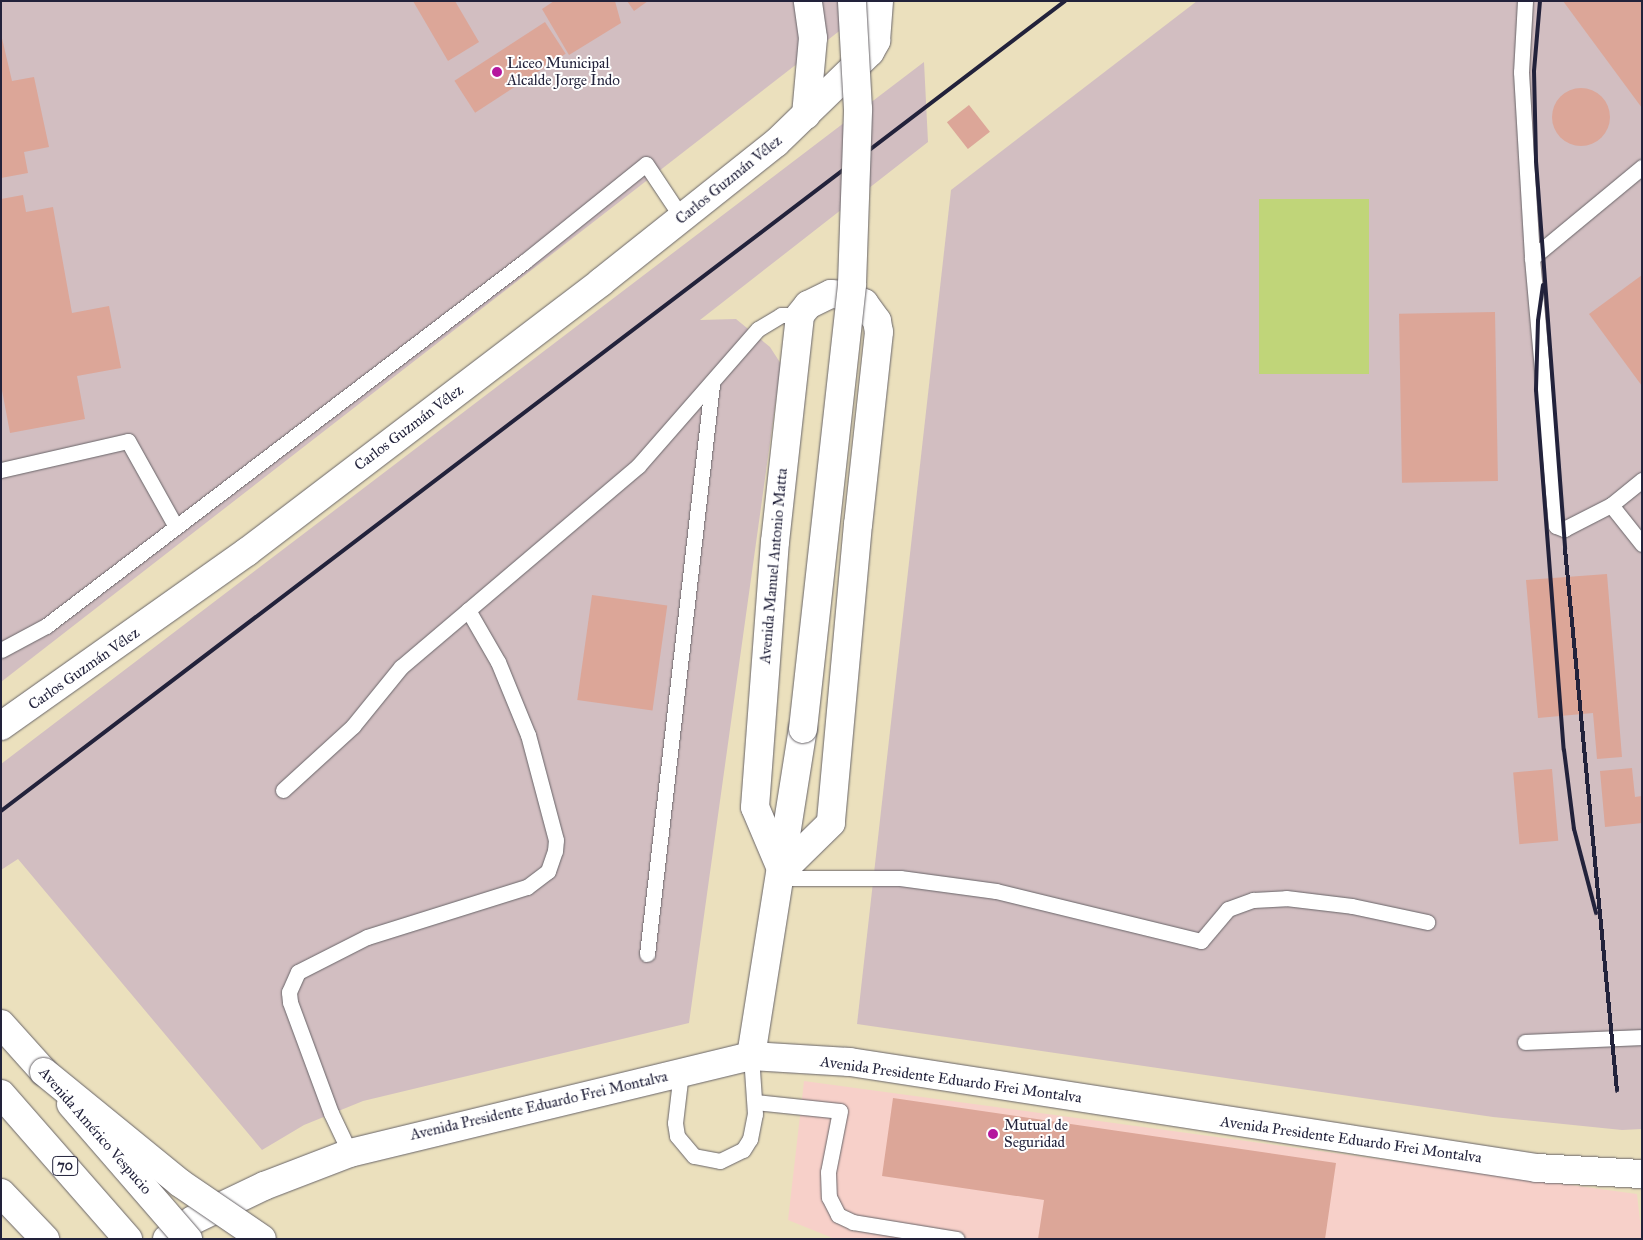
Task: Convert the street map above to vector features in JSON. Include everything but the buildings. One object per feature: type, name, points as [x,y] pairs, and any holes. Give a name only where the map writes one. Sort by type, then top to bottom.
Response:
[{"type":"main road","points":[[806,115],[813,38],[808,1]]},
{"type":"main road","points":[[751,1056],[803,729],[852,284],[858,109],[852,1]]},
{"type":"main road","points":[[806,115],[870,52],[876,41],[878,1]]},
{"type":"main road","name":"Carlos Guzmán Vélez","points":[[1,726],[247,552],[682,218],[806,115]]},
{"type":"main road","points":[[781,875],[831,823],[858,524],[879,332],[871,312],[855,298],[844,294],[819,298],[800,315]]},
{"type":"main road","name":"Avenida Manuel Antonio Matta","points":[[781,875],[755,807],[785,437],[800,315]]},
{"type":"main road","name":"Avenida Américo Vespucio","points":[[1,1024],[188,1239]]},
{"type":"main road","name":"Avenida Presidente Eduardo Frei Montalva","points":[[166,1239],[193,1220],[264,1186],[350,1153],[751,1056],[850,1062],[1537,1168],[1642,1174]]},
{"type":"main road","points":[[44,1072],[192,1192],[262,1239]]},
{"type":"main road","name":"70","points":[[1,1094],[128,1239]]},
{"type":"main road","points":[[1,1193],[45,1239]]},
{"type":"lane","points":[[1525,1],[1521,72],[1532,258],[1556,526],[1564,529],[1611,505],[1642,480]]},
{"type":"lane","points":[[1,650],[46,626],[524,262],[646,164],[682,218]]},
{"type":"lane","points":[[1532,258],[1642,167]]},
{"type":"lane","points":[[284,790],[353,726],[401,667],[638,466],[712,384],[758,328],[781,315],[800,315]]},
{"type":"lane","points":[[647,954],[712,384]]},
{"type":"lane","points":[[1,470],[128,441],[176,527]]},
{"type":"lane","points":[[1611,505],[1642,544]]},
{"type":"lane","points":[[350,1153],[331,1113],[290,1002],[292,982],[307,966],[367,936],[527,887],[548,871],[556,851],[556,840],[528,735],[498,662],[468,610]]},
{"type":"lane","points":[[781,875],[900,878],[996,891],[1201,941],[1228,908],[1253,900],[1286,898],[1342,905],[1427,922]]},
{"type":"lane","points":[[1525,1042],[1642,1037]]},
{"type":"lane","points":[[681,1072],[675,1123],[677,1136],[694,1156],[720,1162],[743,1150],[753,1126],[755,1102],[751,1056]]},
{"type":"lane","points":[[755,1102],[840,1111],[828,1172],[829,1198],[838,1215],[853,1222],[957,1239]]},
{"type":"shaded area","points":[[1,1],[878,1],[1,682]]},
{"type":"shaded area","points":[[1197,1],[1642,1],[1642,1129],[1622,1130],[1493,1117],[857,1024],[951,190]]},
{"type":"shaded area","points":[[924,62],[928,142],[700,320],[736,319],[770,347],[781,364],[689,1023],[363,1101],[304,1125],[262,1150],[18,859],[1,870],[1,764]]},
{"type":"shaded area","name":"Mutual de Seguridad","points":[[804,1081],[1637,1194],[1642,1239],[835,1239],[788,1220]]},
{"type":"green space","points":[[1259,199],[1369,199],[1369,374],[1259,374]]},
{"type":"railway","points":[[1,811],[1065,1]]},
{"type":"railway","points":[[1540,1],[1534,71],[1536,161],[1565,549],[1617,1091]]},
{"type":"railway","points":[[1543,285],[1538,321],[1536,390],[1564,750],[1574,829],[1596,913]]},
{"type":"place","name":"Liceo Municipal Alcalde Jorge Indo","points":[[497,72]]},
{"type":"place","name":"Mutual de Seguridad","points":[[993,1134]]}]
